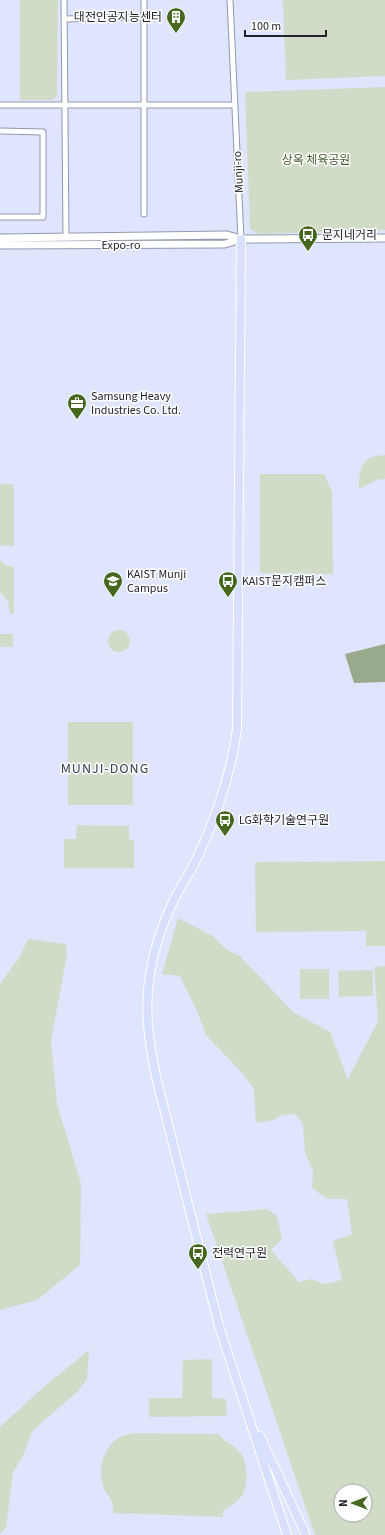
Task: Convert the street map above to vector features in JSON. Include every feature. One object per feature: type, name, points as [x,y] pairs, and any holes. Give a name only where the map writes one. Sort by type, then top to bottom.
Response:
[{"type":"main road","name":"Expo-ro","points":[[0,238],[226,235],[241,239],[385,238]]},
{"type":"main road","name":"Expo-ro","points":[[0,245],[225,244],[241,239]]},
{"type":"main road","points":[[241,239],[237,729],[229,778],[216,815],[199,855],[173,902],[160,932],[150,974],[147,1004],[148,1038],[156,1077],[219,1326],[287,1535]]},
{"type":"main road","points":[[244,1403],[305,1533]]},
{"type":"street","points":[[64,0],[66,238]]},
{"type":"street","points":[[144,0],[144,214]]},
{"type":"street","name":"Munji-ro","points":[[230,0],[241,239]]},
{"type":"street","points":[[64,19],[144,18]]},
{"type":"street","points":[[0,105],[235,105]]},
{"type":"street","points":[[0,131],[43,132],[43,217],[0,217]]},
{"type":"green space","points":[[20,0],[58,0],[57,95],[53,100],[20,100]]},
{"type":"green space","points":[[283,0],[385,0],[385,76],[286,80]]},
{"type":"green space","name":"상옥 체육공원","points":[[385,87],[385,230],[259,234],[250,229],[245,92]]},
{"type":"green space","points":[[385,455],[385,479],[379,479],[359,489],[360,475],[364,462],[374,456]]},
{"type":"green space","points":[[260,474],[324,474],[332,492],[333,574],[260,573]]},
{"type":"green space","points":[[0,484],[12,484],[14,487],[14,546],[0,545]]},
{"type":"green space","points":[[0,560],[6,565],[14,567],[14,614],[10,614],[8,602],[0,592]]},
{"type":"green space","points":[[119,630],[127,633],[130,641],[127,649],[119,652],[111,649],[108,641],[111,633]]},
{"type":"green space","points":[[0,634],[13,634],[13,647],[0,647]]},
{"type":"green space","points":[[68,722],[133,722],[133,805],[68,805]]},
{"type":"green space","points":[[77,825],[129,826],[129,839],[134,840],[134,868],[64,868],[64,839],[76,839]]},
{"type":"green space","points":[[385,861],[385,946],[366,946],[366,931],[256,932],[255,862]]},
{"type":"green space","points":[[178,918],[213,936],[227,950],[240,956],[293,1012],[330,1032],[348,1079],[378,1021],[374,967],[385,966],[385,1535],[315,1535],[206,1214],[267,1209],[277,1216],[282,1239],[271,1250],[299,1282],[311,1279],[325,1284],[342,1280],[333,1241],[352,1234],[347,1199],[327,1199],[312,1188],[313,1170],[305,1153],[303,1123],[294,1114],[282,1115],[274,1120],[256,1123],[254,1089],[244,1075],[206,1035],[197,1011],[180,976],[162,974]]},
{"type":"green space","points":[[28,939],[66,944],[67,954],[51,1041],[57,1104],[81,1184],[80,1265],[37,1300],[0,1310],[0,984],[20,956]]},
{"type":"green space","points":[[300,969],[329,969],[329,999],[300,999]]},
{"type":"green space","points":[[373,970],[373,996],[339,997],[338,971]]},
{"type":"green space","points":[[89,1350],[87,1379],[77,1392],[32,1431],[22,1458],[13,1472],[6,1528],[0,1534],[0,1427],[39,1391]]},
{"type":"green space","points":[[212,1359],[212,1398],[226,1399],[227,1416],[149,1417],[149,1398],[182,1398],[183,1360]]},
{"type":"green space","points":[[134,1433],[219,1434],[223,1439],[238,1450],[244,1460],[246,1467],[246,1481],[243,1493],[236,1502],[223,1511],[223,1517],[113,1513],[111,1500],[101,1478],[102,1464],[107,1451],[116,1440],[122,1436]]},
{"type":"shaded area","points":[[385,644],[385,682],[354,683],[345,654]]},
{"type":"place","name":"대전인공지능센터","points":[[176,34]]},
{"type":"place","name":"문지네거리","points":[[308,252]]},
{"type":"place","name":"Samsung Heavy Industries Co. Ltd.","points":[[77,420]]},
{"type":"place","name":"KAIST Munji Campus","points":[[113,598]]},
{"type":"place","name":"KAIST문지캠퍼스","points":[[228,598]]},
{"type":"place","name":"LG화학기술연구원","points":[[225,837]]},
{"type":"place","name":"전력연구원","points":[[198,1270]]},
{"type":"district","name":"MUNJI-DONG","points":[[105,768]]}]
